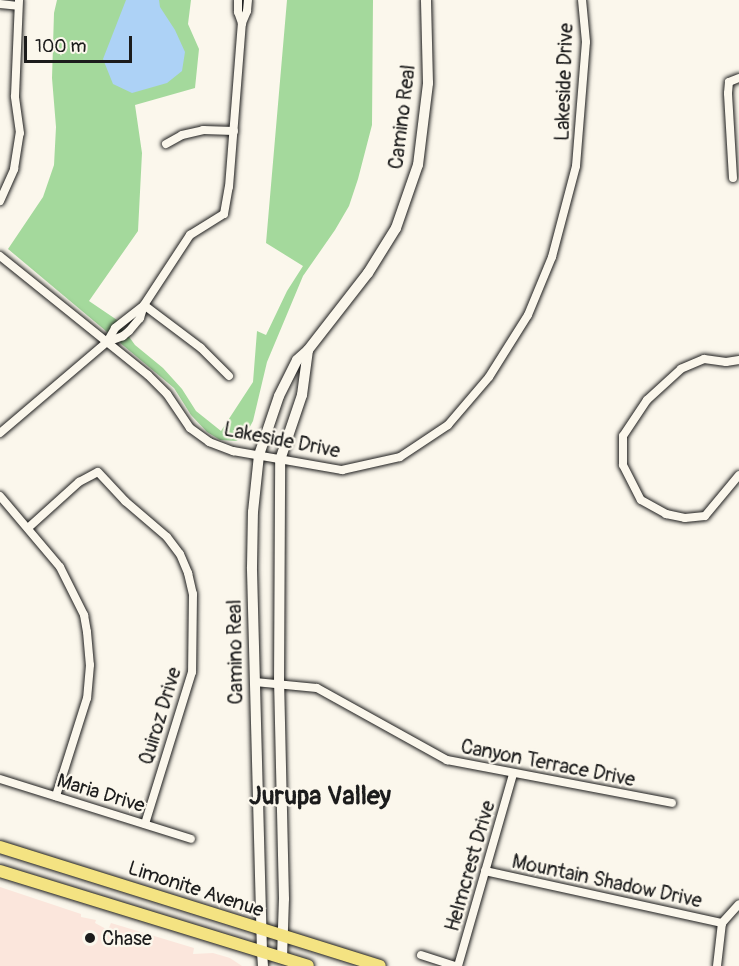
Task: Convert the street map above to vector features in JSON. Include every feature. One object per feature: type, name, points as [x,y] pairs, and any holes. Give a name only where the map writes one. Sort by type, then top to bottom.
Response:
[{"type":"main road","name":"Camino Real","points":[[263,966],[254,707],[253,512],[259,455],[279,396],[297,360],[308,350],[374,264],[396,228],[418,165],[428,83],[426,0]]},
{"type":"main road","name":"Camino Real","points":[[281,962],[280,460],[302,395],[308,350]]},
{"type":"main road","name":"Limonite Avenue","points":[[0,847],[380,966]]},
{"type":"main road","name":"Limonite Avenue","points":[[0,871],[262,952],[281,962],[308,966]]},
{"type":"street","points":[[238,0],[237,12],[242,23]]},
{"type":"street","points":[[0,433],[107,342],[123,336],[135,324],[144,305],[190,235],[224,214],[234,131],[242,23],[248,11],[248,0]]},
{"type":"street","name":"Lakeside Drive","points":[[0,256],[159,385],[190,428],[209,442],[233,451],[342,470],[400,457],[448,425],[489,377],[528,315],[552,257],[576,166],[586,42],[582,0]]},
{"type":"street","points":[[0,4],[19,3],[15,96],[20,134],[14,169],[3,189],[0,201]]},
{"type":"street","points":[[733,178],[728,93],[729,82],[739,78]]},
{"type":"street","points":[[166,144],[182,135],[203,130],[234,131]]},
{"type":"street","points":[[107,342],[115,328],[144,305]]},
{"type":"street","points":[[144,305],[201,348],[229,376]]},
{"type":"street","points":[[127,318],[135,324]]},
{"type":"street","points":[[739,360],[726,362],[704,359],[681,369],[647,400],[623,436],[623,465],[641,501],[666,514],[685,518],[705,516],[739,475]]},
{"type":"street","name":"Quiroz Drive","points":[[28,528],[79,482],[98,472],[125,501],[167,537],[180,554],[188,573],[193,594],[192,672],[145,824]]},
{"type":"street","points":[[0,496],[60,567],[74,590],[84,615],[90,648],[87,698],[56,796]]},
{"type":"street","name":"Canyon Terrace Drive","points":[[255,682],[317,688],[447,760],[672,803]]},
{"type":"street","name":"Helmcrest Drive","points":[[456,966],[513,774]]},
{"type":"street","name":"Maria Drive","points":[[0,779],[191,839]]},
{"type":"street","name":"Mountain Shadow Drive","points":[[485,871],[722,923]]},
{"type":"street","points":[[717,966],[722,923],[739,904]]},
{"type":"street","points":[[421,955],[456,966]]},
{"type":"shaded area","points":[[0,887],[81,914],[81,917],[96,920],[95,923],[108,930],[111,923],[194,948],[193,954],[213,953],[230,958],[242,966],[0,966]]},
{"type":"green space","points":[[57,0],[191,0],[188,24],[199,49],[195,88],[135,105],[142,153],[138,231],[89,301],[117,320],[135,345],[163,368],[182,389],[196,411],[221,431],[253,382],[257,331],[266,335],[287,291],[303,266],[266,243],[287,0],[373,0],[372,125],[358,179],[349,206],[303,276],[267,362],[253,421],[245,436],[236,441],[220,440],[207,432],[191,415],[174,388],[8,249],[43,197],[54,165],[56,127],[52,78],[54,13]]},
{"type":"water","points":[[126,0],[159,0],[160,7],[175,30],[185,52],[182,71],[167,83],[132,93],[113,84],[103,59]]},
{"type":"place","name":"Chase","points":[[90,938]]},
{"type":"district","name":"Jurupa Valley","points":[[320,797]]}]
